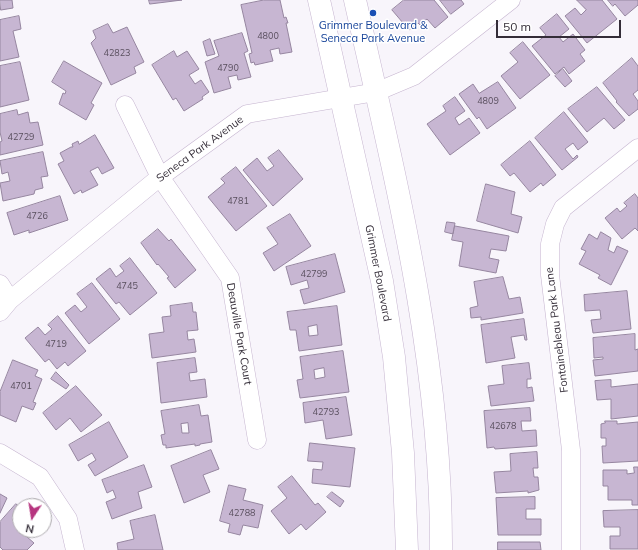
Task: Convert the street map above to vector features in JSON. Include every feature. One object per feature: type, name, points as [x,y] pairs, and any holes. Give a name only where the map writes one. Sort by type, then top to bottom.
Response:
[{"type":"main road","name":"Grimmer Boulevard","points":[[319,0],[382,281],[394,357],[403,453],[407,550]]},
{"type":"main road","points":[[355,0],[415,273],[427,352],[437,449],[441,550]]},
{"type":"street","name":"Seneca Park Avenue","points":[[5,306],[160,177],[247,114],[376,92],[414,76],[511,0]]},
{"type":"street","name":"Deauville Park Court","points":[[125,105],[160,177],[230,278],[258,440]]},
{"type":"street","name":"Fontainebleau Park Lane","points":[[571,550],[571,450],[550,275],[550,244],[555,224],[564,208],[638,148]]},
{"type":"street","points":[[0,284],[5,306]]},
{"type":"street","points":[[0,453],[40,477],[68,520],[75,550]]},
{"type":"building","points":[[0,0],[12,0],[13,8],[1,10]]},
{"type":"building","points":[[149,0],[182,0],[150,4]]},
{"type":"building","points":[[264,0],[280,0],[284,18],[286,17],[288,23],[286,23],[292,52],[280,54],[279,48],[270,50],[273,61],[255,65],[254,62],[251,63],[249,54],[252,53],[241,5]]},
{"type":"building","points":[[404,0],[434,0],[448,17],[435,28],[427,19],[420,25],[418,23],[409,30],[392,10]]},
{"type":"building","points":[[440,0],[461,0],[464,4],[451,14]]},
{"type":"building","points":[[577,0],[602,0],[617,19],[587,43],[565,16],[575,8],[581,15],[586,10]]},
{"type":"building","points":[[608,0],[638,0],[638,5],[625,16],[615,4],[613,6]]},
{"type":"building","points":[[557,14],[569,29],[559,37],[563,42],[573,34],[585,50],[580,54],[585,61],[569,74],[564,67],[555,74],[532,46],[546,35],[540,28]]},
{"type":"building","points":[[19,16],[21,29],[13,31],[19,57],[0,61],[0,20]]},
{"type":"building","points":[[108,24],[113,33],[127,27],[144,62],[134,67],[136,73],[111,85],[91,43],[96,38],[93,31]]},
{"type":"building","points":[[242,33],[248,51],[244,53],[251,77],[238,80],[237,75],[228,77],[231,88],[214,93],[205,62],[219,56],[214,41]]},
{"type":"building","points":[[210,39],[215,54],[207,56],[203,42]]},
{"type":"building","points":[[523,42],[550,75],[520,99],[501,76],[518,62],[510,53]]},
{"type":"building","points":[[174,51],[177,57],[187,51],[199,69],[189,75],[195,84],[201,80],[209,92],[202,97],[203,99],[184,111],[176,98],[173,100],[152,65]]},
{"type":"building","points":[[632,58],[638,66],[638,90],[633,94],[638,101],[638,109],[629,116],[616,102],[617,101],[603,83]]},
{"type":"building","points":[[64,61],[102,83],[91,103],[94,105],[86,120],[59,104],[63,93],[65,94],[66,91],[52,82]]},
{"type":"building","points":[[20,62],[29,100],[0,107],[0,66]]},
{"type":"building","points":[[563,69],[572,81],[565,87],[555,76]]},
{"type":"building","points":[[498,82],[516,108],[487,129],[479,117],[477,119],[459,94],[473,84],[479,93]]},
{"type":"building","points":[[597,87],[625,120],[614,129],[604,118],[587,132],[568,109]]},
{"type":"building","points":[[455,97],[465,111],[455,118],[459,125],[469,118],[480,133],[450,155],[427,124],[446,111],[443,106]]},
{"type":"building","points":[[17,110],[18,115],[28,112],[30,123],[38,122],[43,145],[0,155],[0,142],[2,141],[0,132],[0,114]]},
{"type":"building","points":[[564,112],[588,142],[578,150],[573,143],[565,149],[573,159],[577,155],[578,157],[562,170],[535,138]]},
{"type":"building","points":[[95,135],[114,168],[102,174],[98,167],[90,171],[98,185],[82,193],[81,190],[74,194],[58,164],[64,161],[60,153],[73,147],[72,144],[78,141],[79,144]]},
{"type":"building","points":[[530,141],[556,175],[543,186],[541,183],[530,192],[514,173],[510,176],[501,165]]},
{"type":"building","points":[[279,150],[303,179],[273,206],[243,170],[257,158],[267,171],[274,166],[268,158]]},
{"type":"building","points":[[43,152],[48,176],[41,177],[43,188],[35,190],[34,194],[3,201],[0,183],[10,181],[8,172],[2,174],[0,161]]},
{"type":"building","points":[[236,167],[267,206],[236,231],[208,197],[225,183],[221,179]]},
{"type":"building","points":[[486,184],[515,192],[511,214],[522,217],[518,233],[477,221]]},
{"type":"building","points":[[635,194],[638,198],[638,231],[635,228],[622,239],[605,218],[617,208],[620,212],[627,206],[624,203]]},
{"type":"building","points":[[60,196],[68,220],[29,233],[29,230],[14,235],[7,213]]},
{"type":"building","points":[[290,214],[311,246],[274,271],[263,253],[278,244],[267,228]]},
{"type":"building","points":[[447,222],[455,223],[453,234],[445,232]]},
{"type":"building","points":[[455,226],[509,236],[506,251],[491,249],[489,258],[499,260],[496,273],[459,266],[463,242],[452,240]]},
{"type":"building","points":[[158,229],[169,241],[171,239],[196,270],[175,288],[167,278],[169,277],[158,264],[157,265],[141,243]]},
{"type":"building","points":[[601,232],[611,238],[608,250],[614,253],[617,246],[628,251],[611,285],[598,278],[600,275],[579,264],[586,251],[581,249],[589,234],[597,239]]},
{"type":"building","points":[[335,254],[345,292],[304,304],[300,290],[309,288],[307,280],[291,285],[286,267]]},
{"type":"building","points":[[130,258],[157,293],[130,315],[119,302],[116,304],[96,279],[110,268],[116,277],[124,271],[120,266]]},
{"type":"building","points":[[503,277],[509,299],[520,297],[523,313],[481,320],[481,317],[471,318],[470,308],[478,306],[474,282]]},
{"type":"building","points":[[92,283],[120,319],[89,344],[65,313],[75,305],[81,312],[87,307],[77,294]]},
{"type":"building","points":[[627,291],[631,329],[593,333],[591,320],[601,319],[600,310],[585,311],[584,295]]},
{"type":"building","points":[[192,303],[193,312],[196,312],[198,330],[187,331],[188,340],[194,339],[196,352],[152,358],[149,334],[164,332],[162,317],[171,316],[170,306]]},
{"type":"building","points":[[337,306],[342,345],[299,351],[296,330],[290,330],[287,312]],"holes":[[[317,325],[318,335],[309,336],[308,327]]]},
{"type":"building","points":[[58,316],[86,351],[68,366],[65,362],[57,369],[49,359],[45,362],[25,338],[38,327],[45,335],[52,329],[48,325]]},
{"type":"building","points":[[524,319],[527,340],[525,340],[524,335],[511,337],[515,358],[486,363],[481,325]]},
{"type":"building","points":[[635,334],[635,350],[638,349],[638,371],[595,376],[593,360],[603,359],[603,357],[594,358],[593,338]]},
{"type":"building","points":[[343,351],[349,392],[300,398],[297,380],[303,379],[300,357]],"holes":[[[324,368],[325,377],[315,379],[314,370]]]},
{"type":"building","points":[[195,358],[197,372],[189,373],[190,381],[205,379],[207,397],[161,403],[157,363]]},
{"type":"building","points":[[13,360],[38,370],[35,376],[42,379],[33,402],[36,403],[33,410],[22,406],[16,422],[0,415],[0,392]]},
{"type":"building","points":[[529,363],[531,379],[527,379],[527,388],[532,387],[534,401],[491,406],[488,386],[504,384],[502,366]]},
{"type":"building","points":[[56,372],[69,385],[66,389],[51,379]]},
{"type":"building","points":[[611,380],[611,387],[638,384],[638,416],[611,419],[611,399],[597,400],[595,381]]},
{"type":"building","points":[[76,386],[102,415],[81,432],[70,418],[56,430],[43,413]]},
{"type":"building","points":[[346,397],[352,435],[326,439],[323,420],[305,423],[303,403]]},
{"type":"building","points":[[199,405],[201,416],[208,415],[212,442],[195,446],[195,444],[166,448],[166,445],[163,445],[161,435],[165,434],[161,411]],"holes":[[[188,423],[189,433],[182,433],[181,424]]]},
{"type":"building","points":[[530,408],[531,421],[521,421],[522,431],[536,430],[537,446],[495,449],[494,447],[487,448],[484,411]]},
{"type":"building","points":[[605,421],[617,421],[617,424],[638,422],[638,461],[603,463],[602,446],[606,446],[606,438],[601,438],[601,424],[605,423]]},
{"type":"building","points":[[109,422],[128,457],[95,476],[88,465],[96,460],[92,453],[78,461],[69,445]]},
{"type":"building","points":[[310,443],[355,448],[350,487],[312,483],[313,469],[322,470],[323,462],[308,461]]},
{"type":"building","points":[[211,450],[219,469],[203,475],[210,492],[184,503],[171,466]]},
{"type":"building","points":[[537,452],[538,468],[533,468],[534,477],[538,477],[539,490],[528,493],[528,491],[496,493],[494,472],[511,471],[510,454]]},
{"type":"building","points":[[144,465],[152,487],[138,492],[142,508],[112,519],[106,502],[116,498],[113,490],[107,493],[102,480]]},
{"type":"building","points":[[634,467],[638,467],[638,505],[632,505],[632,500],[608,500],[608,486],[603,486],[603,470],[627,470],[627,474],[634,473]]},
{"type":"building","points":[[292,476],[315,505],[318,503],[326,512],[306,530],[301,524],[289,534],[271,511],[287,498],[278,487]]},
{"type":"building","points":[[229,485],[246,489],[243,500],[263,505],[258,528],[243,525],[240,535],[228,532],[230,524],[220,521]]},
{"type":"building","points":[[332,492],[344,501],[340,507],[327,497]]},
{"type":"building","points":[[0,494],[7,498],[0,513]]},
{"type":"building","points":[[535,497],[535,509],[526,509],[526,519],[541,519],[541,535],[498,535],[496,498]]},
{"type":"building","points":[[12,508],[12,538],[28,538],[34,543],[27,550],[3,550],[0,547],[0,522]]},
{"type":"building","points":[[638,510],[638,549],[610,549],[610,536],[620,536],[620,527],[604,527],[603,511]]},
{"type":"building","points":[[155,515],[163,550],[118,550],[117,543],[134,539],[130,521]]},
{"type":"building","points":[[498,542],[540,542],[541,550],[498,550]]},
{"type":"place","name":"Grimmer Boulevard & Seneca Park Avenue","points":[[373,13]]}]
